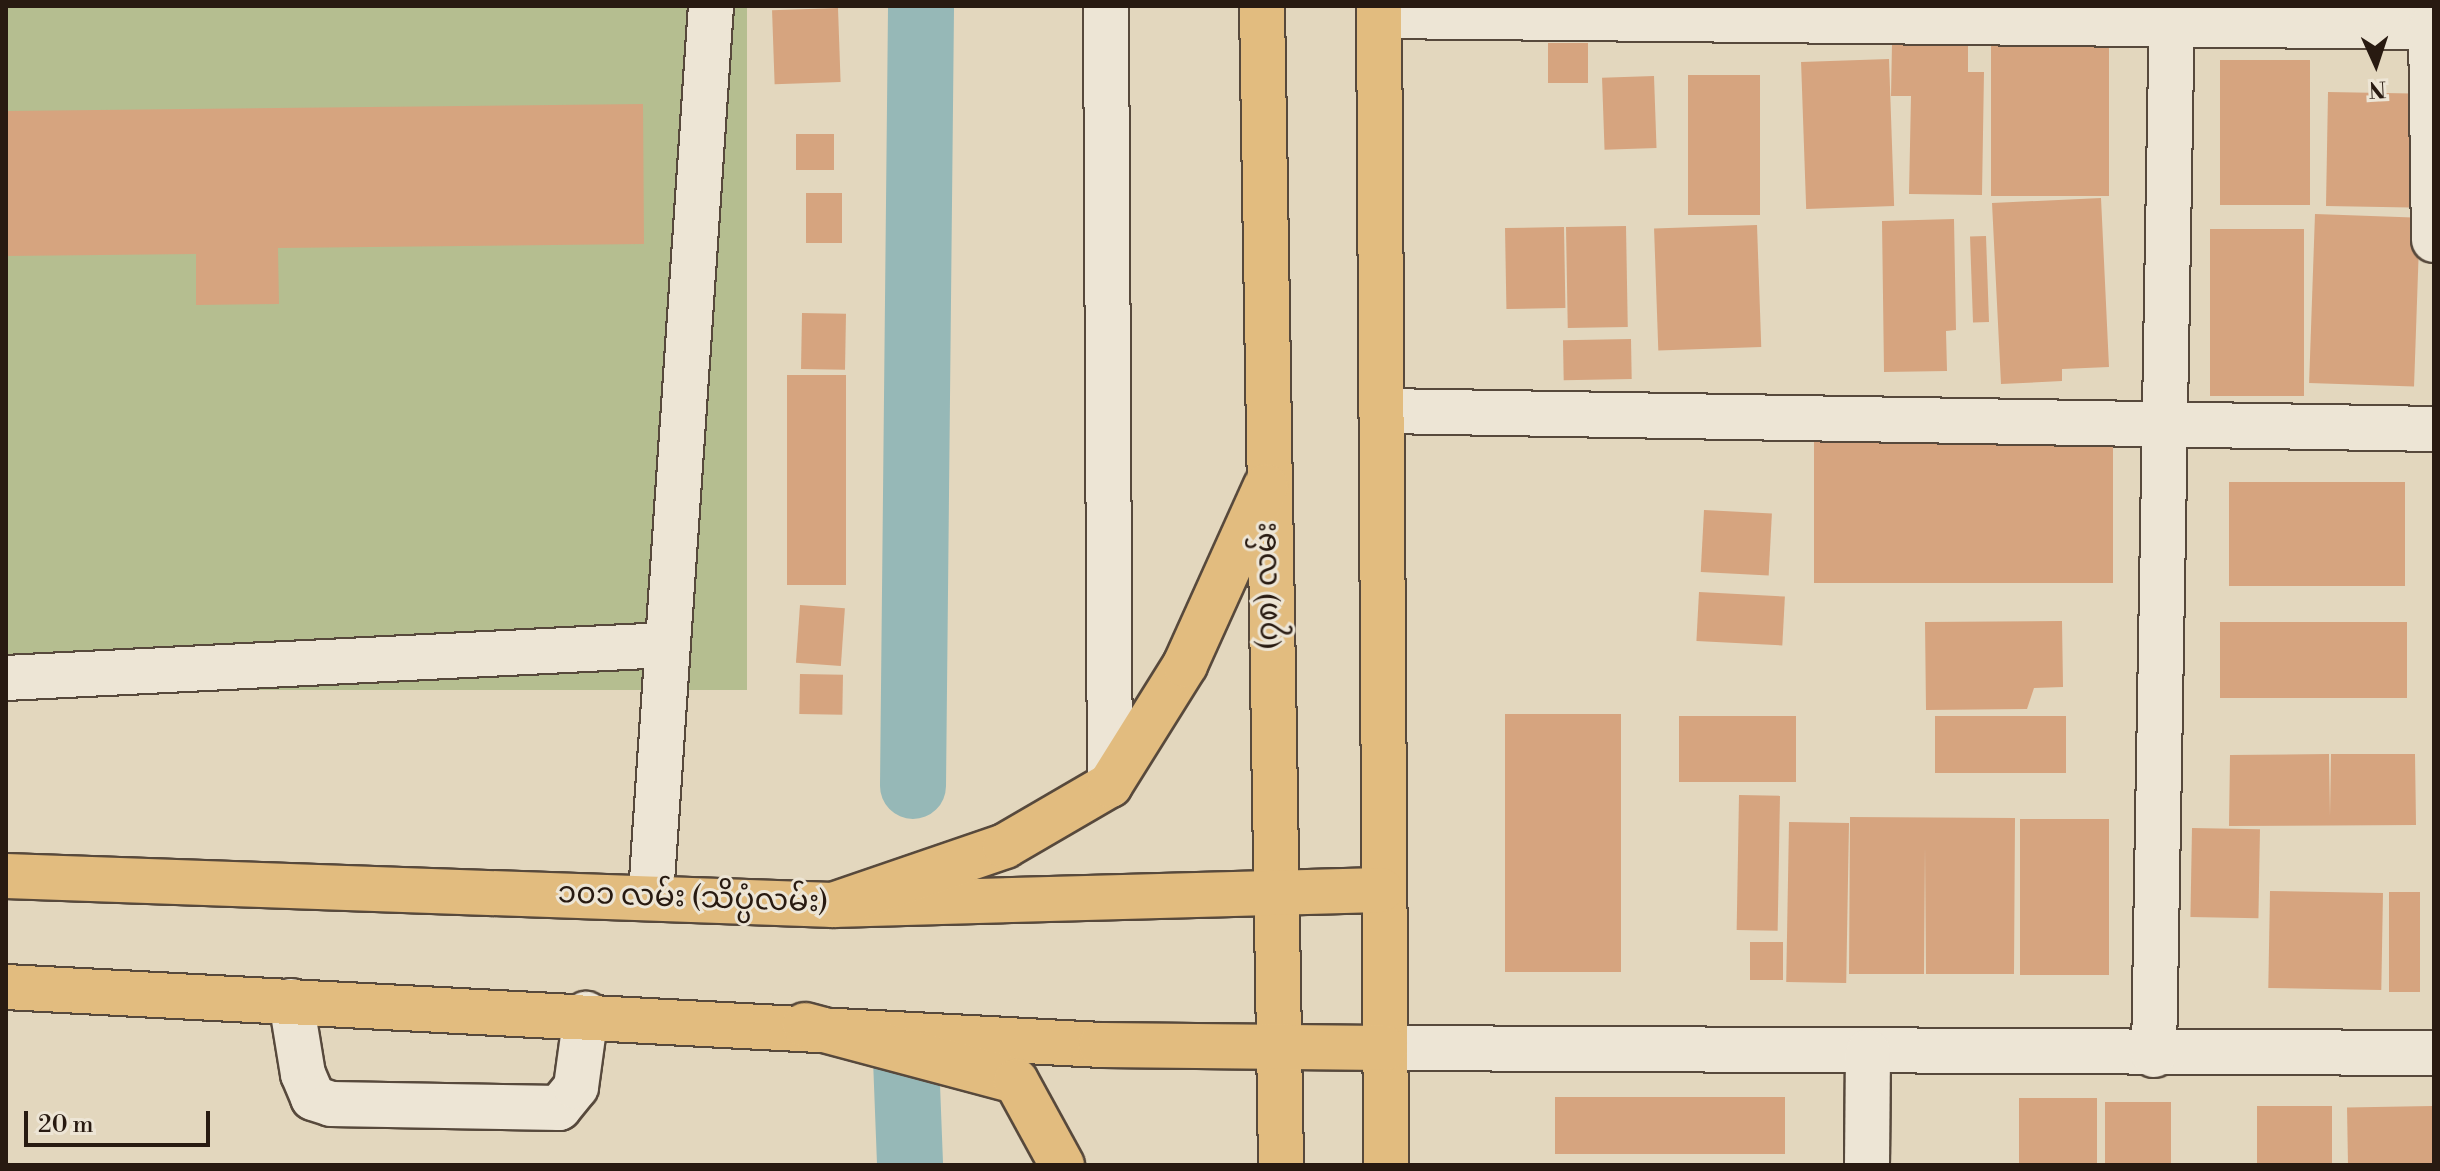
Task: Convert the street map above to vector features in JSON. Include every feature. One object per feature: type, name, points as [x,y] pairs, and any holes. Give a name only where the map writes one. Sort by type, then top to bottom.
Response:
[{"type":"main road","name":"(၇၈) လမ်း","points":[[1262,6],[1266,486],[1281,1165]]},
{"type":"main road","points":[[1379,11],[1384,411],[1381,890],[1386,1165]]},
{"type":"main road","points":[[833,905],[1005,846],[1110,785],[1185,665],[1266,486]]},
{"type":"main road","name":"၁၀၁ လမ်း (သိပ္ပံလမ်း)","points":[[6,876],[651,895],[833,905],[1273,890],[1381,890]]},
{"type":"main road","points":[[6,987],[805,1025],[1101,1045],[1385,1048]]},
{"type":"main road","points":[[805,1025],[1016,1081],[1062,1165]]},
{"type":"street","points":[[651,895],[711,6]]},
{"type":"street","points":[[1106,6],[1110,785]]},
{"type":"street","points":[[1379,11],[2171,16],[2431,27],[2434,240]]},
{"type":"street","points":[[2154,1055],[2171,16]]},
{"type":"street","points":[[1384,411],[2434,429]]},
{"type":"street","points":[[6,678],[666,645]]},
{"type":"street","points":[[291,1001],[303,1074],[313,1098],[331,1104],[559,1108],[576,1087],[586,1014]]},
{"type":"street","points":[[1385,1048],[2154,1055],[2434,1053]]},
{"type":"street","points":[[1867,1165],[1868,1052]]},
{"type":"green space","points":[[6,6],[747,6],[747,690],[6,690]]},
{"type":"building","points":[[838,8],[841,82],[775,84],[772,10]]},
{"type":"building","points":[[1548,43],[1588,43],[1588,83],[1548,83]]},
{"type":"building","points":[[1892,44],[1968,45],[1968,72],[1984,72],[1982,195],[1909,194],[1911,96],[1891,96]]},
{"type":"building","points":[[1991,44],[2109,44],[2109,196],[1991,196]]},
{"type":"building","points":[[1889,59],[1894,206],[1806,209],[1801,62]]},
{"type":"building","points":[[2220,60],[2310,60],[2310,205],[2220,205]]},
{"type":"building","points":[[1688,75],[1760,75],[1760,215],[1688,215]]},
{"type":"building","points":[[1654,76],[1657,148],[1605,150],[1602,78]]},
{"type":"building","points":[[2328,92],[2426,94],[2424,208],[2326,206]]},
{"type":"building","points":[[643,104],[644,244],[278,248],[279,304],[196,305],[196,254],[6,256],[6,111]]},
{"type":"building","points":[[796,134],[834,134],[834,170],[796,170]]},
{"type":"building","points":[[806,193],[842,193],[842,243],[806,243]]},
{"type":"building","points":[[2101,198],[2109,367],[2062,369],[2062,381],[2001,384],[1992,203]]},
{"type":"building","points":[[2315,214],[2420,218],[2414,387],[2309,383]]},
{"type":"building","points":[[1954,219],[1956,330],[1946,331],[1947,371],[1884,372],[1882,221]]},
{"type":"building","points":[[1757,225],[1761,347],[1658,351],[1654,229]]},
{"type":"building","points":[[1626,226],[1628,327],[1568,328],[1566,227]]},
{"type":"building","points":[[1564,227],[1565,308],[1506,309],[1505,228]]},
{"type":"building","points":[[2210,229],[2304,229],[2304,396],[2210,396]]},
{"type":"building","points":[[1986,236],[1989,322],[1973,323],[1970,237]]},
{"type":"building","points":[[802,313],[846,314],[845,370],[801,369]]},
{"type":"building","points":[[1631,339],[1632,379],[1564,380],[1563,340]]},
{"type":"building","points":[[787,375],[846,375],[846,585],[787,585]]},
{"type":"building","points":[[1814,428],[2113,428],[2113,583],[1814,583]]},
{"type":"building","points":[[2229,482],[2405,482],[2405,586],[2229,586]]},
{"type":"building","points":[[1704,510],[1772,514],[1769,575],[1701,572]]},
{"type":"building","points":[[1699,592],[1785,597],[1782,645],[1696,641]]},
{"type":"building","points":[[800,605],[845,608],[841,666],[796,663]]},
{"type":"building","points":[[2062,621],[2063,687],[2034,688],[2027,709],[1926,710],[1925,622]]},
{"type":"building","points":[[2220,622],[2407,622],[2407,698],[2220,698]]},
{"type":"building","points":[[800,674],[843,675],[842,715],[799,714]]},
{"type":"building","points":[[1505,714],[1621,714],[1621,972],[1505,972]]},
{"type":"building","points":[[1679,716],[1796,716],[1796,782],[1679,782]]},
{"type":"building","points":[[1935,716],[2066,716],[2066,773],[1935,773]]},
{"type":"building","points":[[2329,754],[2330,816],[2331,754],[2415,754],[2416,825],[2229,826],[2230,755]]},
{"type":"building","points":[[1739,795],[1780,796],[1778,931],[1737,930]]},
{"type":"building","points":[[1850,817],[2015,818],[2014,974],[1926,974],[1925,847],[1924,974],[1849,974]]},
{"type":"building","points":[[2020,819],[2109,819],[2109,975],[2020,975]]},
{"type":"building","points":[[1789,822],[1849,823],[1846,983],[1786,982]]},
{"type":"building","points":[[2192,828],[2260,829],[2258,918],[2190,917]]},
{"type":"building","points":[[2270,891],[2383,893],[2381,990],[2268,988]]},
{"type":"building","points":[[2389,892],[2420,892],[2420,992],[2389,992]]},
{"type":"building","points":[[1750,942],[1783,942],[1783,980],[1750,980]]},
{"type":"building","points":[[1555,1097],[1785,1097],[1785,1154],[1555,1154]]},
{"type":"building","points":[[2019,1098],[2097,1098],[2097,1165],[2019,1165]]},
{"type":"building","points":[[2105,1102],[2171,1102],[2171,1165],[2105,1165]]},
{"type":"building","points":[[2257,1106],[2332,1106],[2332,1165],[2257,1165]]},
{"type":"building","points":[[2432,1106],[2433,1165],[2348,1165],[2347,1107]]},
{"type":"waterway","points":[[913,786],[921,6]]},
{"type":"waterway","points":[[906,1059],[910,1165]]}]
